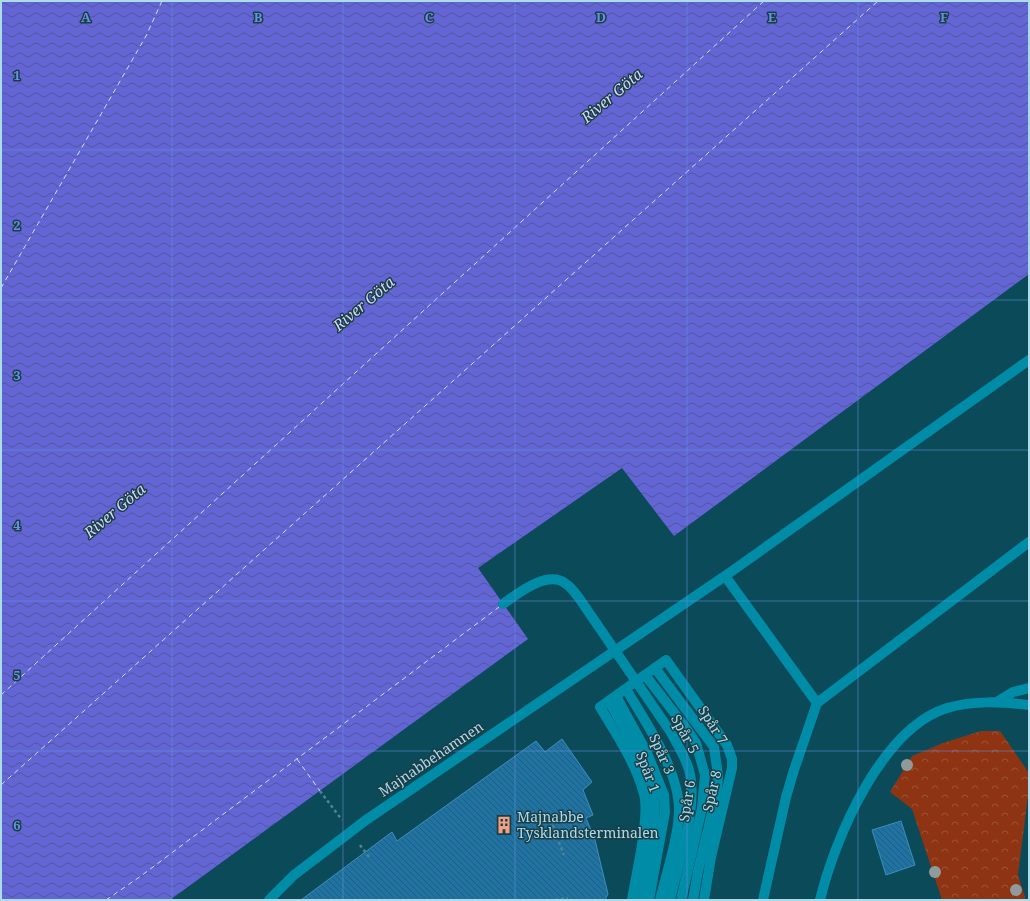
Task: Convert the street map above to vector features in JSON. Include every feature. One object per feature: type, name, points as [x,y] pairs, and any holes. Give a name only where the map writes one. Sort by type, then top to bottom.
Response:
[{"type":"street","name":"Majnabbehamnen","points":[[269,900],[294,875],[366,820],[725,576],[1029,360]]},
{"type":"street","points":[[763,900],[790,784],[817,703],[1029,542]]},
{"type":"street","points":[[725,576],[817,703]]},
{"type":"street","points":[[503,604],[534,584],[552,579],[565,583],[579,598],[636,681]]},
{"type":"street","name":"Spår 8","points":[[655,668],[666,660],[727,745],[732,759],[730,784],[711,857],[704,900]]},
{"type":"street","points":[[641,900],[654,819],[654,794],[630,739],[608,701],[655,668]]},
{"type":"street","name":"Spår 7","points":[[655,668],[714,747],[717,762],[717,792],[693,900]]},
{"type":"street","name":"Spår 6","points":[[646,674],[693,738],[702,760],[705,775],[702,808],[681,900]]},
{"type":"street","name":"Spår 5","points":[[636,681],[670,731],[681,751],[689,771],[692,799],[670,900]]},
{"type":"street","points":[[997,702],[1013,692],[1029,688]]},
{"type":"street","points":[[626,689],[661,750],[677,791],[679,811],[677,824],[660,900]]},
{"type":"street","name":"Spår 1","points":[[608,701],[621,744],[644,795],[645,819],[632,900]]},
{"type":"street","name":"Spår 3","points":[[608,701],[647,754],[664,795],[665,812],[649,900]]},
{"type":"street","points":[[820,900],[827,873],[841,836],[857,803],[874,773],[901,737],[946,709],[986,702],[1029,705]]},
{"type":"path","points":[[548,814],[564,855]]},
{"type":"path","points":[[555,900],[568,898]]},
{"type":"green space","points":[[981,731],[1000,731],[1029,773],[1029,788],[1018,875],[1026,900],[942,900],[912,809],[890,792],[912,756],[943,743]]},
{"type":"water","name":"River Göta","points":[[1,1],[1029,1],[1029,274],[674,536],[622,468],[478,568],[528,639],[170,900],[1,900]]},
{"type":"building","name":"Majnabbe Tysklandsterminalen","points":[[562,739],[592,782],[583,790],[593,815],[586,818],[595,840],[608,894],[605,900],[301,900],[392,832],[397,841],[536,741],[545,752]]},
{"type":"building","points":[[901,821],[915,865],[886,875],[872,830]]},
{"type":"ferry route","points":[[1,288],[146,36],[162,1]]},
{"type":"ferry route","points":[[1,695],[764,1]]},
{"type":"ferry route","points":[[1,785],[878,1]]},
{"type":"ferry route","points":[[106,900],[141,876],[499,607]]},
{"type":"ferry route","points":[[297,759],[320,791]]},
{"type":"ferry route","points":[[137,900],[143,900]]},
{"type":"place","name":"Majnabbe Tysklandsterminalen","points":[[504,825]]}]
